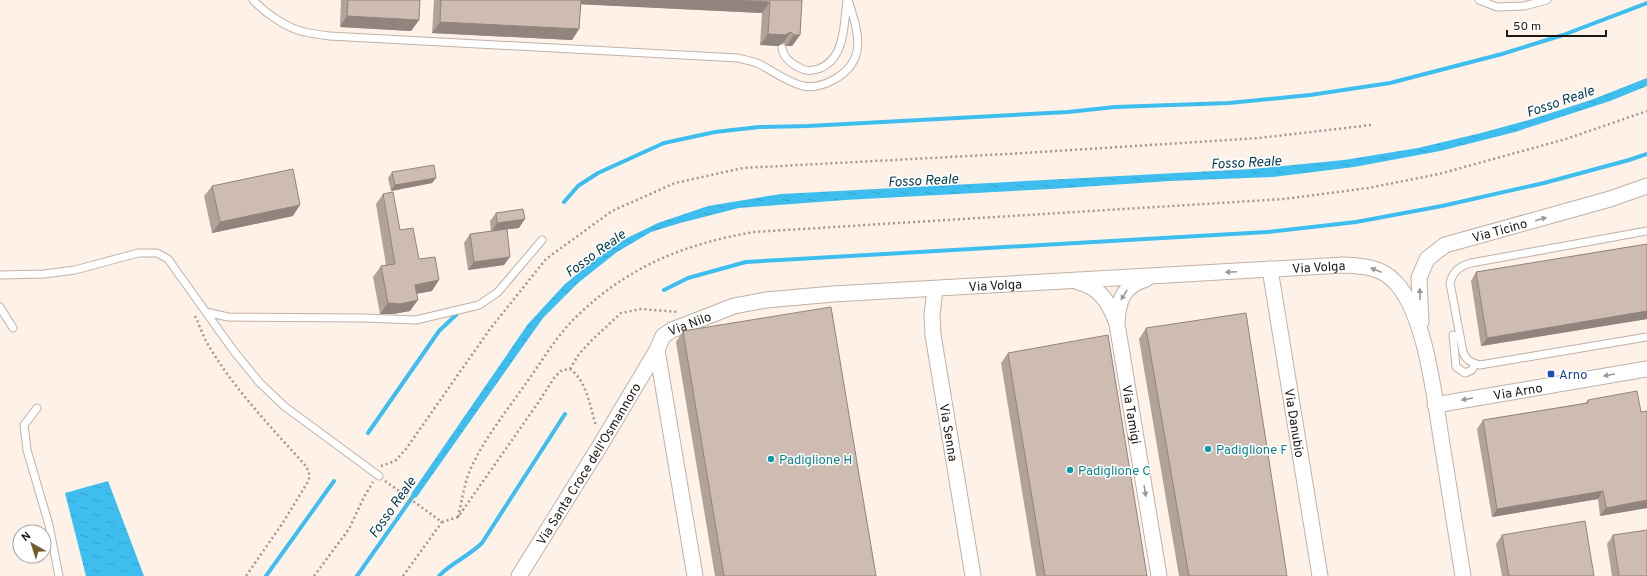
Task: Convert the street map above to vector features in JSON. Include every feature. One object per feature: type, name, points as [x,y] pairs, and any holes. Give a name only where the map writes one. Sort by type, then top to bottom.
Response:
[{"type":"street","name":"Via Ticino","points":[[1421,333],[1419,278],[1428,258],[1445,246],[1602,201],[1647,186]]},
{"type":"street","name":"Via Volga","points":[[935,289],[1344,265],[1368,267],[1379,270],[1396,282],[1403,291],[1421,333],[1435,405],[1463,576]]},
{"type":"street","name":"Via Danubio","points":[[1270,269],[1320,576]]},
{"type":"street","name":"Via Tamigi","points":[[1117,324],[1118,308],[1126,291],[1141,281],[1156,276]]},
{"type":"street","name":"Via Tamigi","points":[[1073,281],[1092,287],[1099,292],[1111,309],[1117,324],[1158,576]]},
{"type":"street","name":"Via Nilo","points":[[695,576],[657,350],[660,341],[667,333],[678,326],[734,306],[766,300],[833,294],[935,289]]},
{"type":"street","name":"Via Senna","points":[[935,289],[932,315],[933,335],[973,576]]},
{"type":"street","name":"Via Santa Croce dell'Osmannoro","points":[[519,576],[657,350]]},
{"type":"street","name":"Via Arno","points":[[1435,405],[1647,368]]},
{"type":"lane","points":[[253,0],[262,10],[282,22],[304,32],[330,36],[738,58],[757,63],[792,82],[804,86],[817,86],[837,78],[844,73],[855,59],[858,48],[858,36],[847,0]]},
{"type":"lane","points":[[782,48],[785,56],[801,68],[812,71],[826,66],[834,58],[841,45],[847,0]]},
{"type":"lane","points":[[1479,0],[1497,7],[1524,6],[1547,0]]},
{"type":"lane","points":[[1647,232],[1460,266],[1451,277],[1450,288],[1463,352],[1466,358],[1475,364],[1487,364],[1647,337]]},
{"type":"lane","points":[[206,312],[228,317],[416,320],[479,305],[498,292],[542,240]]},
{"type":"lane","points":[[0,275],[44,274],[75,270],[138,253],[157,253],[168,259],[233,350],[259,382],[284,406],[377,474]]},
{"type":"lane","points":[[0,307],[13,328]]},
{"type":"lane","points":[[1453,335],[1456,367],[1465,373],[1472,370],[1475,364]]},
{"type":"lane","points":[[37,408],[24,425],[27,450],[49,525],[59,576]]},
{"type":"path","points":[[458,516],[470,471],[487,439],[551,347],[576,317],[604,293],[629,276],[664,256],[695,245],[754,232],[1284,199],[1368,188],[1439,174],[1500,158],[1566,139],[1647,111]]},
{"type":"path","points":[[314,576],[349,529],[364,497],[382,466],[395,461],[406,449],[490,329],[546,259],[612,211],[675,183],[743,168],[1024,153],[1259,138],[1371,125]]},
{"type":"path","points":[[570,369],[579,354],[621,313],[641,309],[671,310],[703,316]]},
{"type":"path","points":[[195,315],[206,340],[238,388],[305,465],[309,472],[309,480],[303,490],[282,524],[246,576]]},
{"type":"path","points":[[403,576],[442,522],[458,516],[554,378],[562,370],[570,369],[576,373],[583,384],[601,444]]},
{"type":"path","points":[[377,474],[442,522]]},
{"type":"water","points":[[1647,78],[1647,86],[1610,101],[1515,132],[1440,151],[1354,167],[1273,177],[1170,181],[845,200],[739,208],[651,232],[617,252],[578,283],[543,318],[416,498],[411,494],[528,324],[565,284],[597,258],[625,239],[658,223],[708,206],[781,194],[1252,169],[1344,160],[1418,148],[1481,133],[1529,120],[1591,100]]},
{"type":"water","points":[[108,481],[144,576],[86,576],[65,493]]},
{"type":"building","points":[[348,0],[420,0],[419,20],[347,16]]},
{"type":"building","points":[[441,0],[581,0],[579,29],[440,22]]},
{"type":"building","points":[[730,0],[802,0],[800,35],[794,35],[791,32],[785,35],[768,34],[770,2]]},
{"type":"building","points":[[434,165],[436,178],[395,185],[392,172]]},
{"type":"building","points":[[293,169],[300,205],[220,222],[212,186]]},
{"type":"building","points":[[393,192],[400,230],[413,228],[419,259],[435,257],[439,280],[415,285],[418,300],[400,304],[388,303],[381,266],[395,264],[383,194]]},
{"type":"building","points":[[523,209],[525,219],[497,223],[496,213]]},
{"type":"building","points":[[507,229],[510,257],[474,262],[470,234]]},
{"type":"building","points":[[1647,244],[1647,311],[1487,338],[1476,272]]},
{"type":"building","name":"Padiglione H","points":[[831,307],[876,576],[724,576],[683,331]]},
{"type":"building","name":"Padiglione F","points":[[1246,313],[1287,576],[1189,576],[1146,328]]},
{"type":"building","name":"Padiglione C","points":[[1108,335],[1147,576],[1045,576],[1008,353]]},
{"type":"building","points":[[1637,391],[1641,412],[1647,411],[1647,500],[1606,508],[1603,491],[1497,509],[1483,420],[1588,403],[1588,400]]},
{"type":"building","points":[[1585,521],[1594,576],[1509,576],[1502,535]]},
{"type":"building","points":[[1647,530],[1647,576],[1619,576],[1613,535]]},
{"type":"waterway","points":[[564,202],[578,186],[598,173],[664,143],[715,132],[759,127],[808,126],[1068,112],[1115,107],[1229,103],[1310,95],[1390,83],[1502,54],[1563,35],[1647,3]]},
{"type":"waterway","points":[[664,290],[688,278],[746,262],[1267,232],[1356,222],[1442,206],[1544,183],[1647,154]]},
{"type":"waterway","points":[[368,433],[439,331],[457,314]]},
{"type":"waterway","points":[[439,576],[482,543],[565,414]]},
{"type":"waterway","points":[[266,576],[334,481]]},
{"type":"waterway","name":"Fosso Reale","points":[[357,576],[416,492]]},
{"type":"place","name":"Arno","points":[[1551,374]]},
{"type":"place","name":"Padiglione F","points":[[1208,449]]},
{"type":"place","name":"Padiglione H","points":[[771,459]]},
{"type":"place","name":"Padiglione C","points":[[1070,470]]}]
